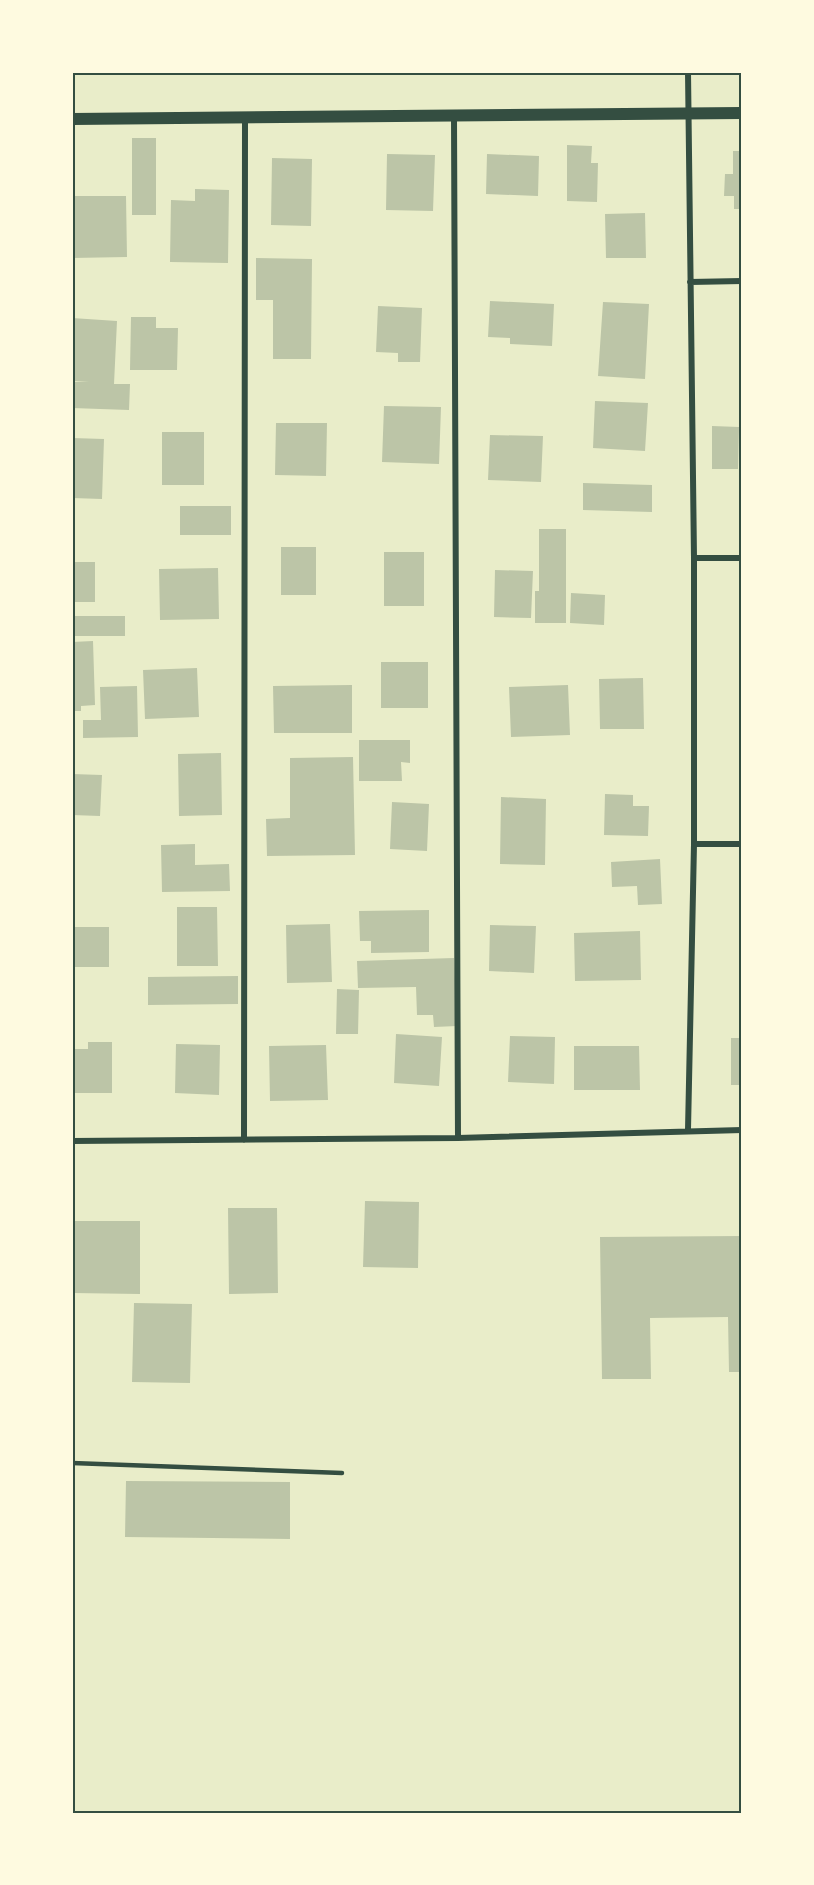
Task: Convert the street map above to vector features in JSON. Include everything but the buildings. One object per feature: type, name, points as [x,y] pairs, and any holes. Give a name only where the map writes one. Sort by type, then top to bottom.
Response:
[{"type":"main road","points":[[72,119],[742,113]]},
{"type":"street","points":[[688,72],[694,558],[694,844],[688,1130]]},
{"type":"street","points":[[454,117],[458,1137]]},
{"type":"street","points":[[244,1140],[245,118]]},
{"type":"street","points":[[690,282],[742,281]]},
{"type":"street","points":[[694,558],[742,558]]},
{"type":"street","points":[[694,844],[742,844]]},
{"type":"street","points":[[72,1142],[458,1137],[742,1130]]},
{"type":"lane","points":[[72,1463],[342,1473]]}]
